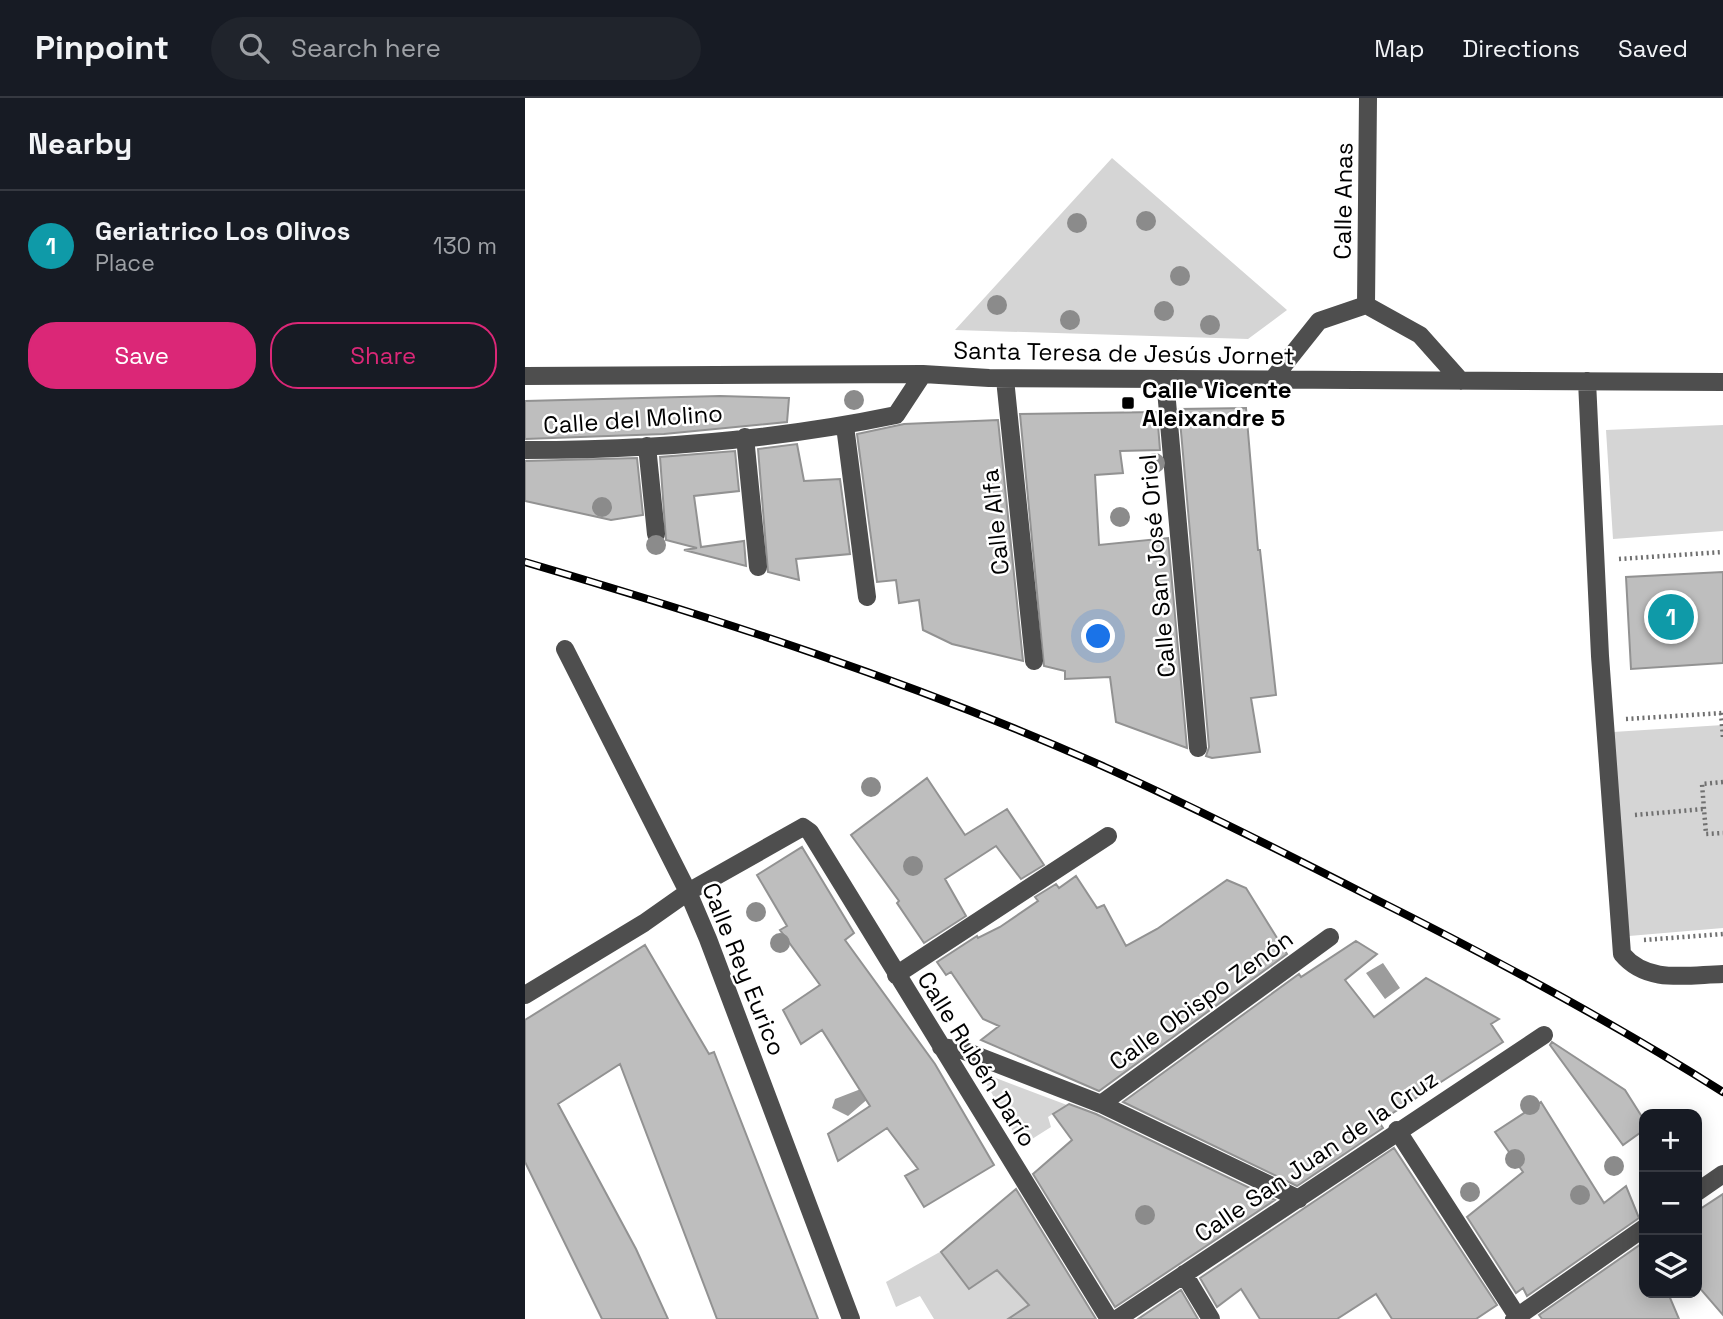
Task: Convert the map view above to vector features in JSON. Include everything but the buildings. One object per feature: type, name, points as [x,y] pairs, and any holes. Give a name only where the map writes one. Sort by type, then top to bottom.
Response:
[{"type":"street","name":"Calle Anas","points":[[1366,305],[1369,98]]},
{"type":"street","points":[[1272,380],[1319,321],[1366,305],[1420,335],[1461,381]]},
{"type":"street","name":"Santa Teresa de Jesús Jornet","points":[[525,376],[923,374],[1005,379],[1723,382]]},
{"type":"street","name":"Calle del Molino","points":[[525,450],[647,446],[845,426],[897,415],[923,374]]},
{"type":"street","name":"Calle Alfa","points":[[1005,379],[1034,661]]},
{"type":"street","name":"Calle San José Oriol","points":[[1165,379],[1198,748]]},
{"type":"street","points":[[1587,381],[1595,560],[1622,954],[1635,969],[1657,975],[1723,974]]},
{"type":"street","points":[[845,426],[867,597]]},
{"type":"street","name":"Calle del Molino","points":[[745,437],[758,567]]},
{"type":"street","points":[[647,446],[656,534]]},
{"type":"street","name":"Calle Rey Eurico","points":[[565,649],[688,892],[851,1319]]},
{"type":"street","name":"Calle Rubén Darío","points":[[688,892],[803,827],[810,832],[1109,1319]]},
{"type":"street","points":[[896,975],[1108,836]]},
{"type":"street","points":[[525,995],[644,923],[688,892]]},
{"type":"street","name":"Calle Obispo Zenón","points":[[1101,1104],[1330,937]]},
{"type":"street","name":"Calle San Juan de la Cruz","points":[[1117,1319],[1544,1035]]},
{"type":"street","points":[[941,1047],[962,1049],[1101,1104],[1299,1199]]},
{"type":"street","points":[[1398,1130],[1517,1318],[1639,1232]]},
{"type":"street","points":[[1702,1189],[1723,1174]]},
{"type":"street","points":[[1184,1274],[1212,1319]]},
{"type":"path","points":[[1595,560],[1723,552]]},
{"type":"path","points":[[1605,720],[1722,713],[1723,738]]},
{"type":"path","points":[[1723,782],[1702,784],[1706,834],[1723,833]]},
{"type":"path","points":[[1612,817],[1704,809]]},
{"type":"path","points":[[1621,942],[1723,934]]},
{"type":"shaded area","points":[[1112,158],[1287,310],[1248,339],[955,330]]},
{"type":"shaded area","points":[[1723,425],[1723,531],[1613,539],[1606,430]]},
{"type":"shaded area","points":[[1723,725],[1723,928],[1629,936],[1613,732]]},
{"type":"shaded area","points":[[1383,963],[1400,988],[1385,999],[1366,973]]},
{"type":"shaded area","points":[[980,1072],[1067,1105],[1048,1117],[1051,1127],[1021,1146]]},
{"type":"shaded area","points":[[866,1087],[870,1097],[848,1116],[832,1108],[835,1099]]},
{"type":"shaded area","points":[[947,1248],[969,1289],[1004,1266],[1029,1305],[1008,1319],[934,1319],[920,1296],[896,1307],[886,1282]]},
{"type":"railway","points":[[525,562],[743,629],[887,679],[1098,764],[1235,829],[1461,943],[1593,1014],[1723,1092]]},
{"type":"place","name":"Calle Vicente Aleixandre 5","points":[[1128,403]]},
{"type":"place","name":"Geriatrico Los Olivos","points":[[1671,617]]}]
